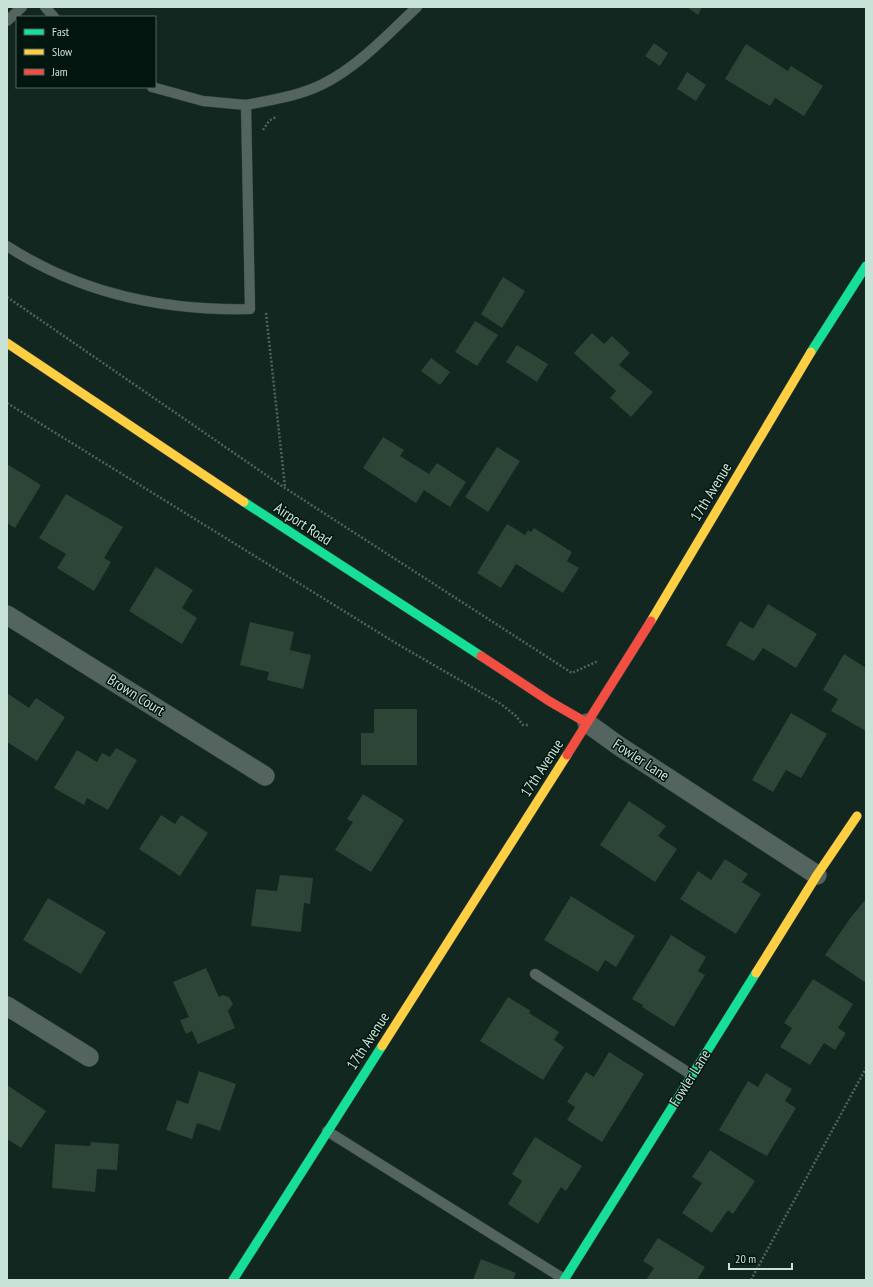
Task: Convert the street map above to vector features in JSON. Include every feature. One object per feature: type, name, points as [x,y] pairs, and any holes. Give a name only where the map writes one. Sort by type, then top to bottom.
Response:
[{"type":"main road","name":"17th Avenue","points":[[233,1280],[627,660],[804,363],[866,266]]},
{"type":"main road","name":"Airport Road","points":[[7,343],[284,528],[549,701],[587,723]]},
{"type":"main road","name":"Fowler Lane","points":[[564,1280],[817,875],[856,816]]},
{"type":"street","name":"Brown Court","points":[[7,615],[265,776]]},
{"type":"street","name":"Fowler Lane","points":[[587,723],[619,746],[817,875]]},
{"type":"street","points":[[7,1006],[89,1057]]},
{"type":"lane","points":[[7,21],[22,7]]},
{"type":"lane","points":[[45,7],[53,16]]},
{"type":"lane","points":[[156,88],[203,101],[246,105],[301,93],[331,79],[364,56],[417,7]]},
{"type":"lane","points":[[7,246],[39,265],[70,279],[127,298],[193,308],[250,309],[246,105]]},
{"type":"lane","points":[[535,974],[692,1075]]},
{"type":"lane","points":[[327,1131],[564,1280]]},
{"type":"path","points":[[263,133],[263,129],[269,121],[276,117]]},
{"type":"path","points":[[7,297],[285,488],[572,673],[598,661]]},
{"type":"path","points":[[266,308],[285,488]]},
{"type":"path","points":[[7,403],[394,642],[501,704],[516,716],[523,725],[529,725]]},
{"type":"path","points":[[751,1280],[866,1068]]},
{"type":"building","points":[[687,7],[702,7],[698,15]]},
{"type":"building","points":[[654,43],[668,53],[660,66],[645,56]]},
{"type":"building","points":[[746,44],[788,71],[791,66],[823,86],[804,116],[775,98],[770,106],[725,79]]},
{"type":"building","points":[[687,72],[706,85],[696,101],[677,89]]},
{"type":"building","points":[[503,277],[525,291],[502,328],[481,314]]},
{"type":"building","points":[[475,321],[498,335],[477,366],[455,352]]},
{"type":"building","points":[[592,333],[604,344],[612,336],[630,353],[619,365],[653,392],[631,417],[610,398],[616,391],[574,353]]},
{"type":"building","points":[[517,345],[548,364],[537,382],[506,362]]},
{"type":"building","points":[[431,358],[450,372],[440,385],[421,371]]},
{"type":"building","points":[[383,437],[404,450],[400,456],[429,474],[437,463],[466,482],[450,507],[424,490],[416,503],[363,468]]},
{"type":"building","points":[[497,447],[520,461],[488,512],[465,497]]},
{"type":"building","points":[[7,464],[41,485],[15,528],[7,523]]},
{"type":"building","points":[[66,494],[123,527],[104,558],[111,562],[94,591],[57,568],[66,554],[39,538]]},
{"type":"building","points":[[507,524],[525,535],[528,530],[531,532],[534,528],[572,552],[567,561],[579,568],[563,593],[516,564],[501,588],[477,573]]},
{"type":"building","points":[[156,567],[193,590],[182,608],[197,618],[182,644],[129,611]]},
{"type":"building","points":[[768,604],[817,634],[796,668],[763,648],[754,661],[726,645],[740,621],[753,629]]},
{"type":"building","points":[[250,622],[294,632],[290,650],[311,655],[303,689],[267,680],[269,672],[240,665]]},
{"type":"building","points":[[844,654],[866,668],[866,731],[831,711],[838,699],[823,690]]},
{"type":"building","points":[[7,693],[29,708],[36,698],[65,717],[37,761],[7,742]]},
{"type":"building","points":[[374,709],[417,709],[417,765],[361,765],[361,733],[374,733]]},
{"type":"building","points":[[791,713],[827,734],[801,778],[786,770],[773,792],[752,780]]},
{"type":"building","points":[[116,748],[137,760],[108,810],[87,798],[84,805],[54,788],[77,750],[97,762],[102,753],[110,757]]},
{"type":"building","points":[[363,794],[404,820],[371,872],[335,850],[353,822],[347,819]]},
{"type":"building","points":[[629,801],[666,826],[658,836],[677,849],[655,882],[600,845]]},
{"type":"building","points":[[161,815],[175,824],[181,815],[208,833],[180,876],[139,849]]},
{"type":"building","points":[[725,859],[748,874],[742,882],[761,894],[736,934],[680,899],[698,871],[711,880]]},
{"type":"building","points":[[280,875],[313,878],[310,904],[304,903],[301,932],[251,926],[256,889],[277,891]]},
{"type":"building","points":[[571,896],[635,936],[616,967],[605,960],[598,972],[544,940]]},
{"type":"building","points":[[48,898],[106,932],[81,974],[23,940]]},
{"type":"building","points":[[866,899],[866,983],[825,955],[851,917]]},
{"type":"building","points":[[671,935],[706,957],[698,971],[705,975],[674,1027],[632,999]]},
{"type":"building","points":[[206,968],[219,997],[223,995],[229,997],[233,1004],[228,1011],[235,1028],[198,1044],[192,1031],[186,1034],[180,1020],[189,1017],[173,982]]},
{"type":"building","points":[[813,979],[853,1004],[838,1028],[846,1033],[835,1050],[824,1043],[810,1065],[780,1047],[792,1028],[784,1023]]},
{"type":"building","points":[[508,997],[531,1011],[529,1013],[559,1032],[554,1040],[564,1047],[543,1080],[480,1041]]},
{"type":"building","points":[[609,1052],[644,1074],[602,1142],[567,1120],[575,1107],[567,1102],[586,1072],[594,1077]]},
{"type":"building","points":[[199,1071],[236,1084],[220,1131],[197,1123],[192,1139],[166,1130],[177,1100],[188,1104]]},
{"type":"building","points":[[766,1073],[792,1089],[785,1101],[796,1108],[767,1156],[719,1130],[748,1081],[758,1087]]},
{"type":"building","points":[[7,1085],[46,1111],[21,1148],[7,1139]]},
{"type":"building","points":[[535,1137],[582,1166],[566,1191],[561,1187],[538,1224],[508,1204],[522,1181],[512,1174]]},
{"type":"building","points":[[91,1142],[119,1144],[117,1170],[97,1169],[95,1192],[52,1188],[55,1144],[90,1146]]},
{"type":"building","points":[[710,1150],[755,1181],[733,1214],[728,1210],[712,1233],[682,1213],[702,1183],[692,1177]]},
{"type":"building","points":[[658,1238],[705,1267],[697,1280],[646,1280],[654,1268],[643,1261]]},
{"type":"building","points":[[481,1259],[516,1273],[513,1280],[473,1280]]},
{"type":"traffic: fast","points":[[811,352],[866,266]]},
{"type":"traffic: fast","points":[[244,502],[481,656]]},
{"type":"traffic: fast","points":[[564,1280],[756,973]]},
{"type":"traffic: fast","points":[[233,1280],[382,1046]]},
{"type":"traffic: slow","points":[[7,343],[244,502]]},
{"type":"traffic: slow","points":[[651,621],[811,352]]},
{"type":"traffic: slow","points":[[382,1046],[567,755]]},
{"type":"traffic: slow","points":[[756,973],[817,875],[857,816]]},
{"type":"traffic: jam","points":[[567,755],[651,621]]},
{"type":"traffic: jam","points":[[481,656],[549,701],[587,723]]}]
